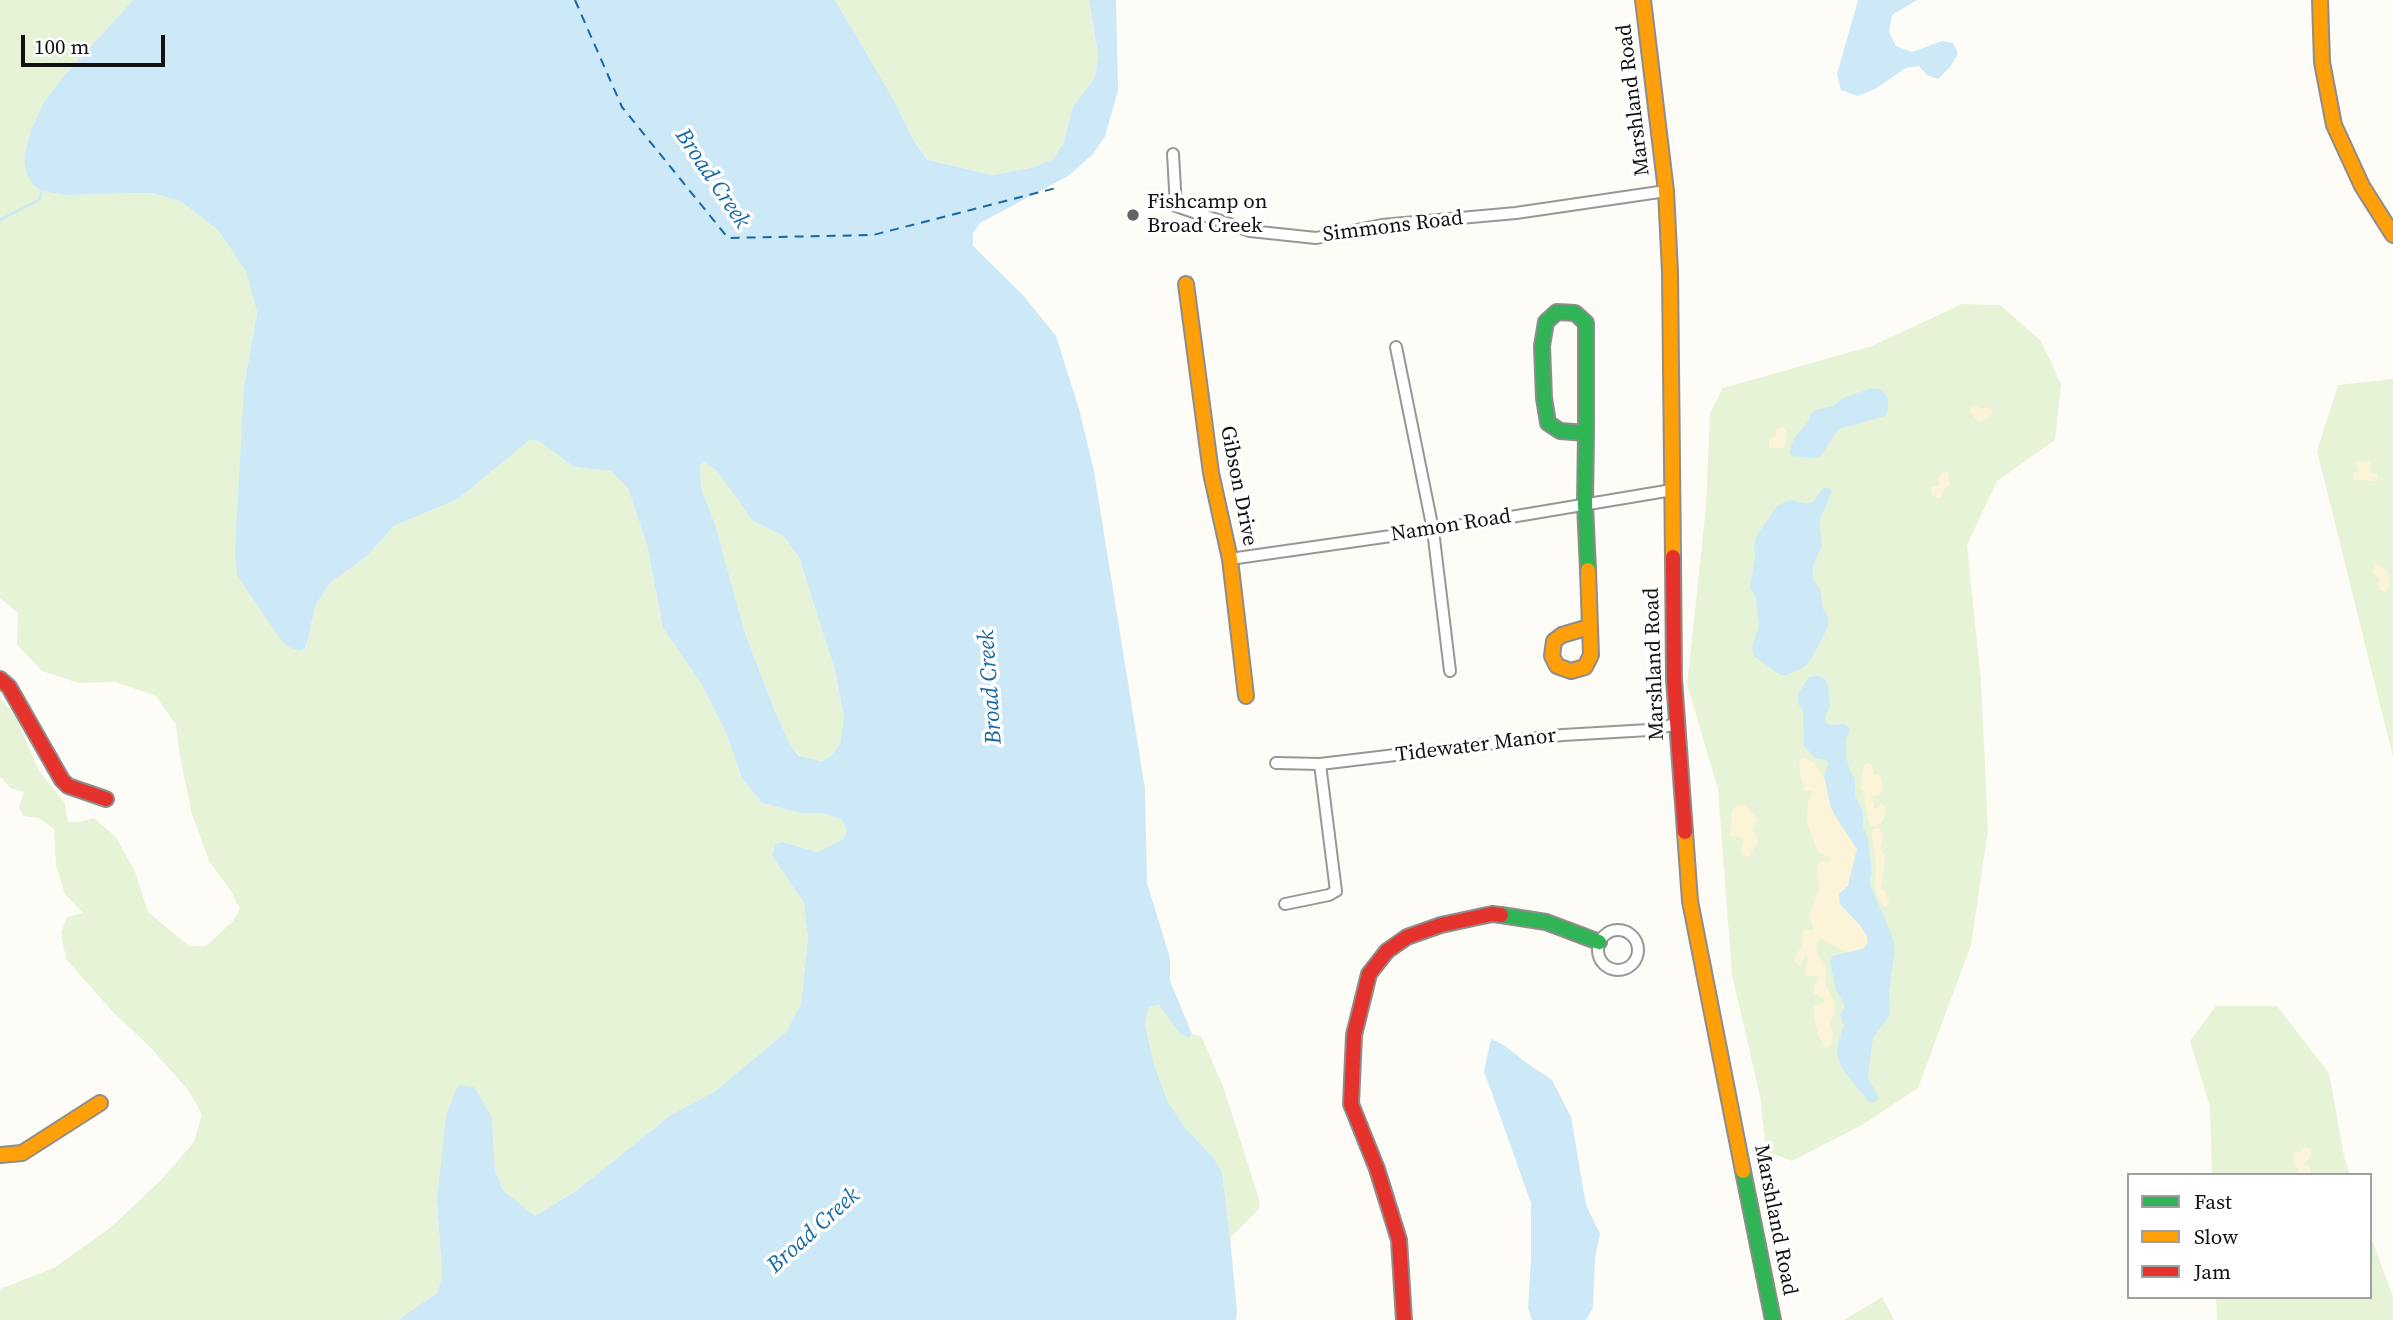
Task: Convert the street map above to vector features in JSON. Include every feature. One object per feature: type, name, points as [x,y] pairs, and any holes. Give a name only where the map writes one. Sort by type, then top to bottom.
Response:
[{"type":"street","name":"Marshland Road","points":[[1643,0],[1665,191],[1670,272],[1676,724],[1690,901],[1773,1320]]},
{"type":"street","points":[[2320,0],[2322,62],[2334,125],[2362,186],[2393,235]]},
{"type":"street","name":"Simmons Road","points":[[1173,154],[1176,206],[1250,231],[1316,238],[1382,225],[1516,213],[1665,191]]},
{"type":"street","name":"Gibson Drive","points":[[1186,284],[1211,473],[1230,559],[1247,696]]},
{"type":"street","points":[[1586,433],[1560,431],[1548,423],[1542,346],[1546,322],[1558,312],[1575,313],[1586,323],[1586,433],[1585,505],[1589,627]]},
{"type":"street","points":[[1396,347],[1433,530],[1450,671]]},
{"type":"street","name":"Namon Road","points":[[1230,559],[1433,530],[1672,490]]},
{"type":"street","points":[[0,679],[9,687],[62,780],[68,786],[106,799]]},
{"type":"street","name":"Tidewater Manor","points":[[1276,763],[1320,764],[1563,735],[1649,730],[1676,724]]},
{"type":"street","points":[[1285,904],[1329,895],[1336,891],[1320,764]]},
{"type":"street","points":[[1404,1320],[1399,1240],[1377,1169],[1351,1104],[1354,1035],[1369,974],[1387,951],[1407,937],[1441,925],[1492,914],[1546,922],[1599,942]]},
{"type":"street","points":[[0,1155],[22,1153],[100,1103]]},
{"type":"green space","points":[[0,0],[133,0],[63,77],[44,102],[31,130],[24,156],[33,185],[42,191],[65,195],[151,193],[180,201],[219,231],[246,272],[257,313],[244,386],[306,648],[316,604],[331,582],[367,556],[394,526],[458,499],[530,440],[539,441],[574,467],[611,471],[628,488],[647,545],[663,628],[702,685],[726,733],[742,778],[762,803],[800,813],[823,813],[842,820],[847,831],[843,839],[818,852],[782,842],[775,844],[772,856],[804,903],[808,939],[801,1004],[786,1032],[714,1092],[671,1115],[576,1191],[535,1216],[503,1190],[495,1171],[492,1118],[437,1201],[442,1276],[437,1293],[398,1320],[0,1320],[0,1289],[54,1268],[110,1228],[161,1180],[194,1142],[202,1114],[188,1090],[66,959],[61,933],[67,917],[83,913],[65,894],[56,866],[54,829],[39,818],[23,816],[19,807],[24,792],[10,788],[0,778],[0,698],[16,717],[39,771],[65,803],[68,822],[94,818],[116,837],[135,872],[148,912],[189,946],[206,946],[233,921],[240,909],[231,891],[209,861],[192,814],[176,725],[156,696],[115,682],[78,683],[42,671],[17,645],[18,613],[0,598]]},
{"type":"green space","points":[[835,0],[1089,0],[1098,54],[1095,77],[1073,107],[1063,144],[1053,159],[1035,167],[993,175],[929,160],[914,141],[894,100]]},
{"type":"green space","points":[[1962,304],[2000,305],[2041,341],[2061,384],[2055,440],[1997,481],[1967,545],[1981,681],[1988,830],[1971,945],[1918,1088],[1862,1125],[1792,1161],[1766,1151],[1760,1096],[1732,975],[1718,789],[1687,684],[1706,507],[1710,413],[1723,388],[1872,346]]},
{"type":"green space","points":[[2393,379],[2393,757],[2317,451],[2338,385]]},
{"type":"green space","points":[[704,462],[717,471],[753,521],[783,536],[799,557],[835,671],[844,717],[840,744],[831,756],[822,761],[800,756],[791,746],[776,714],[745,633],[715,524],[701,488],[700,464]]},
{"type":"green space","points":[[1160,1005],[1180,1034],[1187,1038],[1192,1034],[1201,1036],[1223,1086],[1260,1202],[1259,1209],[1230,1238],[1222,1172],[1213,1157],[1186,1129],[1168,1102],[1154,1064],[1145,1023],[1149,1007]]},
{"type":"green space","points":[[2216,1006],[2277,1006],[2329,1073],[2349,1173],[2212,1173],[2210,1107],[2190,1041]]},
{"type":"green space","points":[[2372,1239],[2393,1297],[2393,1320],[2217,1320],[2216,1299],[2372,1299]]},
{"type":"green space","points":[[1882,1297],[1894,1320],[1844,1320]]},
{"type":"sand","points":[[1976,406],[1982,409],[1991,408],[1992,414],[1978,422],[1970,412],[1971,408]]},
{"type":"sand","points":[[1783,427],[1788,433],[1784,448],[1769,448],[1769,439],[1777,436],[1775,430]]},
{"type":"sand","points":[[2359,460],[2371,461],[2370,472],[2378,475],[2377,481],[2354,480],[2353,473],[2359,471],[2355,463]]},
{"type":"sand","points":[[1948,472],[1950,485],[1939,498],[1932,495],[1931,487],[1939,486],[1938,478]]},
{"type":"sand","points":[[2375,563],[2388,572],[2390,584],[2385,592],[2379,590],[2377,585],[2380,579],[2373,572]]},
{"type":"sand","points":[[1803,757],[1814,763],[1825,780],[1833,814],[1857,849],[1848,886],[1839,894],[1840,904],[1859,924],[1868,943],[1863,949],[1846,952],[1821,939],[1816,943],[1817,953],[1826,966],[1825,984],[1834,1001],[1835,1010],[1830,1024],[1833,1032],[1831,1045],[1826,1048],[1819,1038],[1814,1018],[1814,1007],[1824,1000],[1814,993],[1818,975],[1808,977],[1805,974],[1808,956],[1805,956],[1800,966],[1794,959],[1801,947],[1804,930],[1814,930],[1809,916],[1819,890],[1817,866],[1821,861],[1828,862],[1831,858],[1818,852],[1807,823],[1808,800],[1813,791],[1804,791],[1799,766]]},
{"type":"sand","points":[[1864,765],[1872,765],[1874,774],[1880,776],[1883,790],[1879,795],[1872,796],[1874,808],[1881,803],[1886,807],[1884,819],[1877,827],[1871,826],[1869,822],[1865,793],[1860,788]]},
{"type":"sand","points":[[1737,804],[1745,806],[1759,820],[1752,830],[1757,836],[1757,844],[1748,857],[1743,855],[1741,849],[1744,838],[1730,836],[1732,811]]},
{"type":"sand","points":[[1880,829],[1883,837],[1880,849],[1885,856],[1880,888],[1885,891],[1889,901],[1887,907],[1880,903],[1875,886],[1876,865],[1872,830]]},
{"type":"sand","points":[[2303,1147],[2311,1148],[2311,1156],[2304,1164],[2310,1166],[2311,1173],[2297,1173],[2293,1162],[2294,1151],[2300,1153]]},
{"type":"water","name":"Broad Creek","points":[[133,0],[835,0],[894,100],[914,141],[928,160],[993,175],[1035,167],[1053,159],[1063,144],[1073,107],[1095,77],[1098,54],[1089,0],[1116,0],[1118,91],[1105,136],[1093,154],[1068,176],[980,223],[973,233],[973,246],[1022,294],[1056,336],[1079,409],[1094,471],[1145,789],[1147,883],[1170,958],[1170,981],[1192,1034],[1188,1038],[1180,1034],[1159,1005],[1149,1007],[1145,1024],[1154,1064],[1168,1102],[1186,1129],[1213,1157],[1222,1172],[1236,1320],[398,1320],[437,1293],[442,1276],[437,1201],[446,1116],[458,1085],[474,1087],[492,1118],[495,1171],[503,1190],[535,1216],[576,1191],[671,1115],[714,1092],[786,1032],[801,1004],[808,939],[804,903],[772,856],[775,844],[782,842],[818,852],[843,839],[847,831],[842,820],[823,813],[800,813],[762,803],[742,778],[726,733],[702,685],[663,628],[647,545],[628,488],[611,471],[574,467],[539,441],[530,440],[458,499],[394,526],[367,556],[331,582],[316,604],[306,647],[300,651],[281,640],[237,575],[235,552],[244,386],[257,313],[246,272],[219,231],[180,201],[151,193],[65,195],[42,191],[33,185],[26,172],[24,156],[31,130],[44,102],[63,77]],"holes":[[[704,462],[717,471],[753,521],[783,536],[799,557],[835,671],[844,717],[840,744],[831,756],[822,761],[799,756],[791,746],[745,633],[715,524],[701,488],[700,465]]]},
{"type":"water","points":[[1858,0],[1917,0],[1892,15],[1889,32],[1896,46],[1912,52],[1942,41],[1953,43],[1958,54],[1950,67],[1938,79],[1927,75],[1919,66],[1906,68],[1875,89],[1858,96],[1841,90],[1837,74]]},
{"type":"water","points":[[1869,389],[1879,389],[1885,393],[1888,410],[1885,416],[1838,429],[1821,456],[1791,456],[1789,452],[1794,438],[1808,422],[1811,414]]},
{"type":"water","points":[[1823,488],[1832,491],[1819,522],[1822,545],[1813,566],[1813,579],[1820,589],[1823,609],[1829,618],[1827,629],[1804,667],[1781,675],[1754,656],[1752,647],[1759,626],[1756,598],[1750,587],[1756,537],[1777,506],[1790,500],[1806,504],[1813,502]]},
{"type":"water","points":[[1809,677],[1824,678],[1828,686],[1830,706],[1825,718],[1826,723],[1845,724],[1850,729],[1846,739],[1846,757],[1855,778],[1855,794],[1863,813],[1863,828],[1868,839],[1872,872],[1869,882],[1895,948],[1889,991],[1890,1015],[1873,1038],[1868,1077],[1879,1098],[1873,1103],[1869,1102],[1843,1070],[1837,1055],[1844,1026],[1840,1015],[1845,1006],[1836,990],[1830,961],[1832,956],[1863,949],[1868,943],[1859,924],[1840,904],[1839,894],[1848,886],[1857,849],[1831,808],[1824,776],[1829,763],[1816,758],[1804,746],[1803,711],[1798,703],[1798,694]]},
{"type":"water","points":[[1491,1039],[1504,1045],[1552,1080],[1571,1117],[1586,1205],[1600,1234],[1595,1257],[1593,1308],[1586,1320],[1532,1320],[1528,1308],[1531,1203],[1484,1071]]},
{"type":"waterway","points":[[0,220],[39,200],[42,191]]},
{"type":"ferry route","points":[[575,0],[622,107],[728,238],[873,235],[1060,187]]},
{"type":"traffic: fast","points":[[1586,433],[1560,431],[1548,423],[1542,346],[1546,322],[1557,312],[1575,313],[1586,323],[1586,433],[1585,504],[1588,570]]},
{"type":"traffic: fast","points":[[1501,915],[1546,922],[1599,942]]},
{"type":"traffic: fast","points":[[1743,1171],[1773,1320]]},
{"type":"traffic: slow","points":[[1643,0],[1666,191],[1670,272],[1673,557]]},
{"type":"traffic: slow","points":[[2320,0],[2322,62],[2334,125],[2362,186],[2393,235]]},
{"type":"traffic: slow","points":[[1186,284],[1211,473],[1230,559],[1246,696]]},
{"type":"traffic: slow","points":[[1588,570],[1591,655],[1585,667],[1571,671],[1557,666],[1552,656],[1554,641],[1562,635],[1589,627]]},
{"type":"traffic: slow","points":[[1685,832],[1690,901],[1743,1171]]},
{"type":"traffic: slow","points":[[0,1155],[22,1153],[100,1103]]},
{"type":"traffic: jam","points":[[1673,557],[1674,679],[1685,832]]},
{"type":"traffic: jam","points":[[0,679],[9,687],[62,780],[68,786],[106,799]]},
{"type":"traffic: jam","points":[[1404,1320],[1399,1240],[1377,1169],[1351,1104],[1354,1035],[1369,974],[1387,951],[1407,937],[1441,925],[1492,914],[1501,915]]},
{"type":"place","name":"Fishcamp on Broad Creek","points":[[1133,215]]}]
